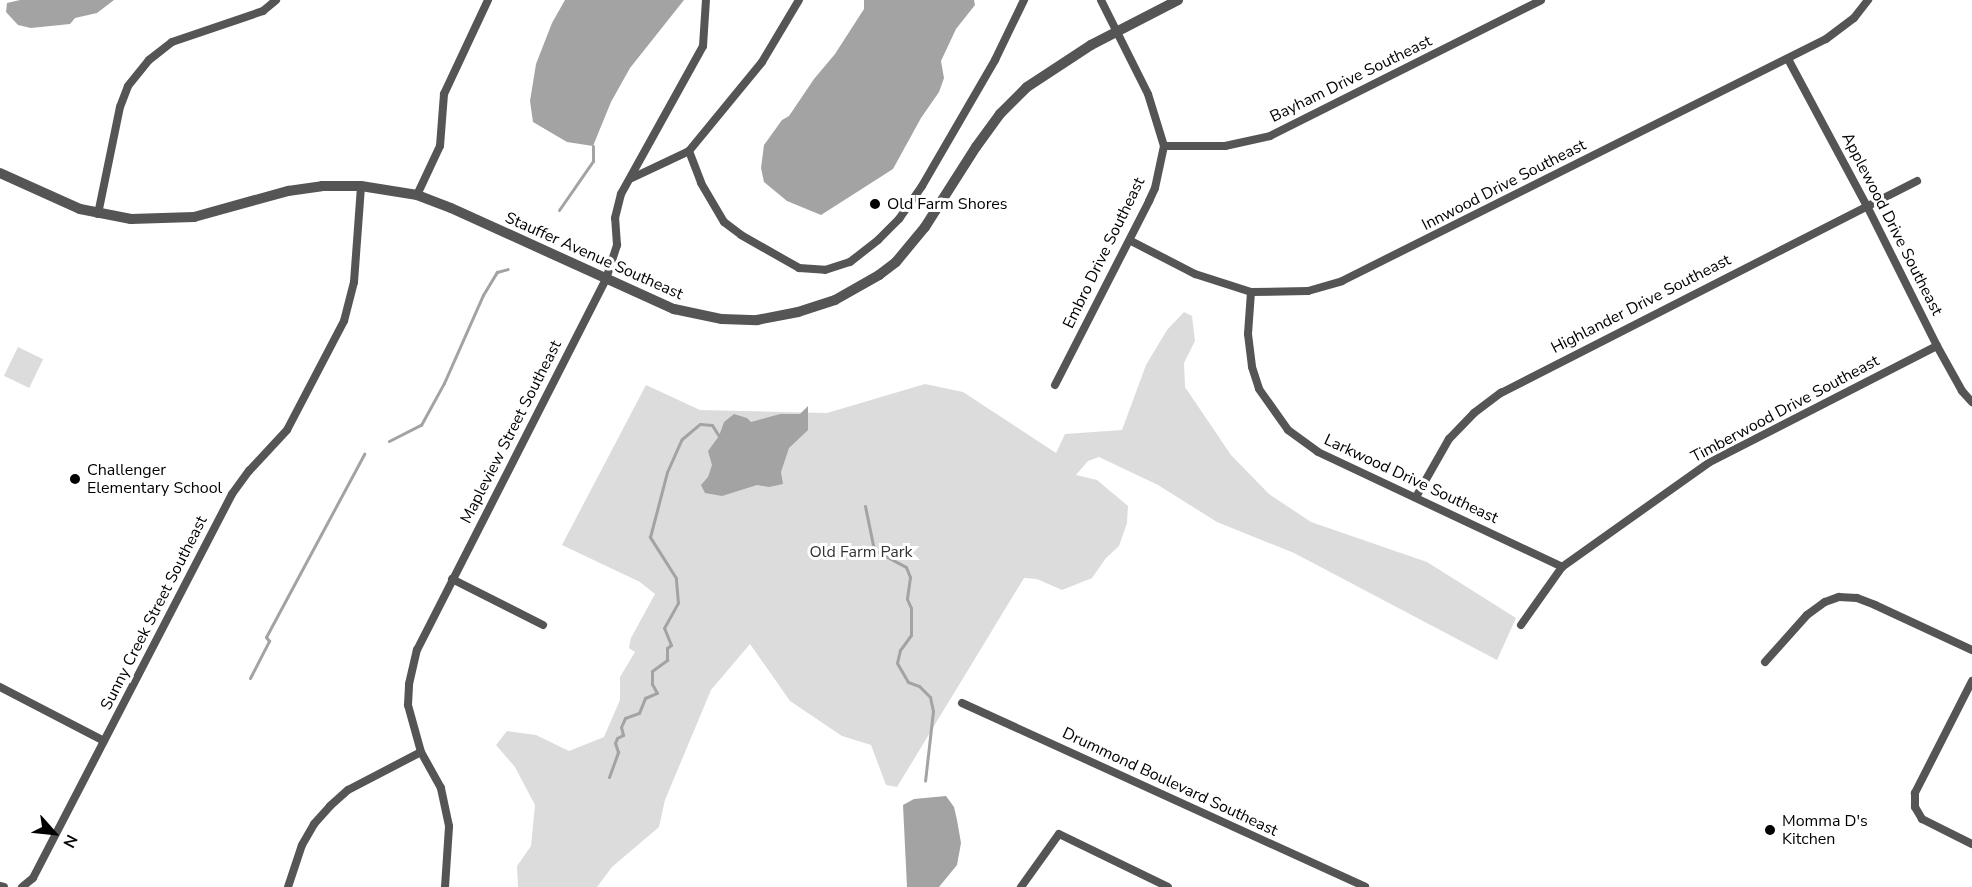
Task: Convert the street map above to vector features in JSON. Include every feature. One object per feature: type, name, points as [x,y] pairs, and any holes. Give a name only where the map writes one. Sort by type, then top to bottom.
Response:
[{"type":"street","points":[[98,214],[120,106],[128,86],[149,60],[172,42],[263,11],[276,0]]},
{"type":"street","points":[[417,195],[440,146],[444,94],[488,0]]},
{"type":"street","name":"Mapleview Street Southeast","points":[[445,887],[449,826],[441,788],[421,752],[408,705],[409,684],[417,650],[606,279],[615,253],[615,218],[619,202],[703,46],[706,0]]},
{"type":"street","points":[[632,178],[689,151],[762,62],[799,0]]},
{"type":"street","points":[[689,151],[701,183],[724,222],[741,235],[799,268],[825,270],[850,262],[892,226],[922,186],[995,60],[1024,0]]},
{"type":"street","name":"Embro Drive Southeast","points":[[1055,385],[1131,241],[1155,188],[1164,146],[1148,94],[1101,0]]},
{"type":"street","name":"Stauffer Avenue Southeast","points":[[0,173],[65,203],[98,214],[131,219],[178,219],[208,214],[288,191],[322,186],[360,186],[417,195],[451,208],[674,309],[722,319],[756,320],[798,312],[834,300],[858,288],[896,261],[925,227],[1000,114],[1027,87],[1054,67],[1178,0]]},
{"type":"street","name":"Bayham Drive Southeast","points":[[1164,146],[1225,146],[1270,136],[1541,0]]},
{"type":"street","name":"Innwood Drive Southeast","points":[[1131,241],[1195,274],[1251,292],[1308,291],[1342,281],[1788,58],[1839,30],[1854,18],[1868,0]]},
{"type":"street","name":"Applewood Drive Southeast","points":[[1788,58],[1868,207],[1937,346],[1962,391],[1972,402]]},
{"type":"street","name":"Highlander Drive Southeast","points":[[1416,497],[1449,439],[1474,413],[1501,393],[1917,181]]},
{"type":"street","name":"Sunny Creek Street Southeast","points":[[22,887],[33,878],[232,494],[249,471],[287,430],[344,321],[354,282],[360,186]]},
{"type":"street","name":"Larkwood Drive Southeast","points":[[1251,292],[1248,334],[1252,367],[1259,388],[1288,430],[1318,452],[1562,567]]},
{"type":"street","name":"Timberwood Drive Southeast","points":[[1521,625],[1562,567],[1710,462],[1937,346]]},
{"type":"street","points":[[452,579],[543,626]]},
{"type":"street","points":[[1765,662],[1808,615],[1826,602],[1839,597],[1857,598],[1875,605],[1972,650]]},
{"type":"street","points":[[1972,681],[1915,793],[1916,807],[1922,819],[1972,844]]},
{"type":"street","points":[[0,687],[104,741]]},
{"type":"street","name":"Drummond Boulevard Southeast","points":[[962,704],[1365,887]]},
{"type":"street","points":[[288,887],[302,845],[314,824],[330,806],[348,790],[421,752]]},
{"type":"street","points":[[1021,887],[1059,834],[1168,887]]},
{"type":"green space","name":"Old Farm Park","points":[[1184,312],[1192,316],[1195,341],[1184,363],[1185,387],[1231,455],[1269,494],[1311,522],[1427,562],[1516,618],[1497,660],[1294,553],[1217,522],[1158,485],[1099,457],[1088,461],[1076,475],[1097,480],[1128,506],[1127,523],[1119,546],[1106,558],[1092,578],[1062,590],[1037,579],[1024,578],[897,787],[886,785],[871,745],[842,736],[790,701],[750,644],[711,690],[665,800],[659,827],[612,867],[597,887],[518,887],[517,866],[531,846],[535,805],[515,767],[496,745],[507,731],[536,735],[569,751],[604,737],[620,700],[620,677],[635,652],[629,648],[631,638],[655,594],[640,582],[562,545],[646,385],[700,410],[827,413],[925,384],[963,392],[1056,453],[1065,434],[1122,430],[1146,365],[1167,330]]},
{"type":"green space","points":[[18,347],[43,359],[29,388],[4,376]]},
{"type":"shaded area","points":[[20,0],[114,0],[97,13],[75,18],[70,24],[31,28],[18,25],[6,12],[7,3]]},
{"type":"shaded area","points":[[565,0],[684,0],[630,68],[611,102],[593,146],[567,142],[533,122],[530,101],[536,64],[552,23]]},
{"type":"shaded area","points":[[864,0],[974,0],[975,5],[956,29],[941,61],[944,78],[939,92],[921,118],[893,169],[821,215],[787,201],[764,182],[761,168],[764,145],[782,120],[789,116],[814,79],[835,54],[864,9]]},
{"type":"shaded area","points":[[808,406],[808,430],[789,448],[781,472],[783,484],[769,487],[757,485],[722,496],[705,493],[701,485],[708,477],[712,465],[708,451],[719,436],[724,422],[734,414],[747,418],[751,422],[780,414],[800,414]]},
{"type":"shaded area","points":[[946,796],[954,807],[961,843],[957,865],[939,887],[907,887],[903,805],[914,799]]},
{"type":"waterway","points":[[559,210],[593,161],[593,146]]},
{"type":"waterway","points":[[389,441],[421,425],[444,383],[483,295],[497,272],[508,269]]},
{"type":"waterway","points":[[609,777],[618,752],[615,743],[617,738],[623,735],[621,727],[625,718],[639,713],[645,698],[657,693],[652,684],[652,671],[667,660],[667,648],[671,645],[664,628],[678,603],[676,578],[650,537],[667,472],[682,439],[700,424],[712,425],[719,436]]},
{"type":"waterway","points":[[250,678],[269,641],[266,637],[364,454]]},
{"type":"waterway","points":[[865,506],[874,550],[906,567],[910,577],[907,599],[911,608],[911,635],[900,650],[897,663],[908,682],[919,686],[930,697],[933,711],[925,781]]},
{"type":"place","name":"Old Farm Shores","points":[[875,204]]},
{"type":"place","name":"Challenger Elementary School","points":[[75,479]]},
{"type":"place","name":"Momma D's Kitchen","points":[[1770,830]]}]
